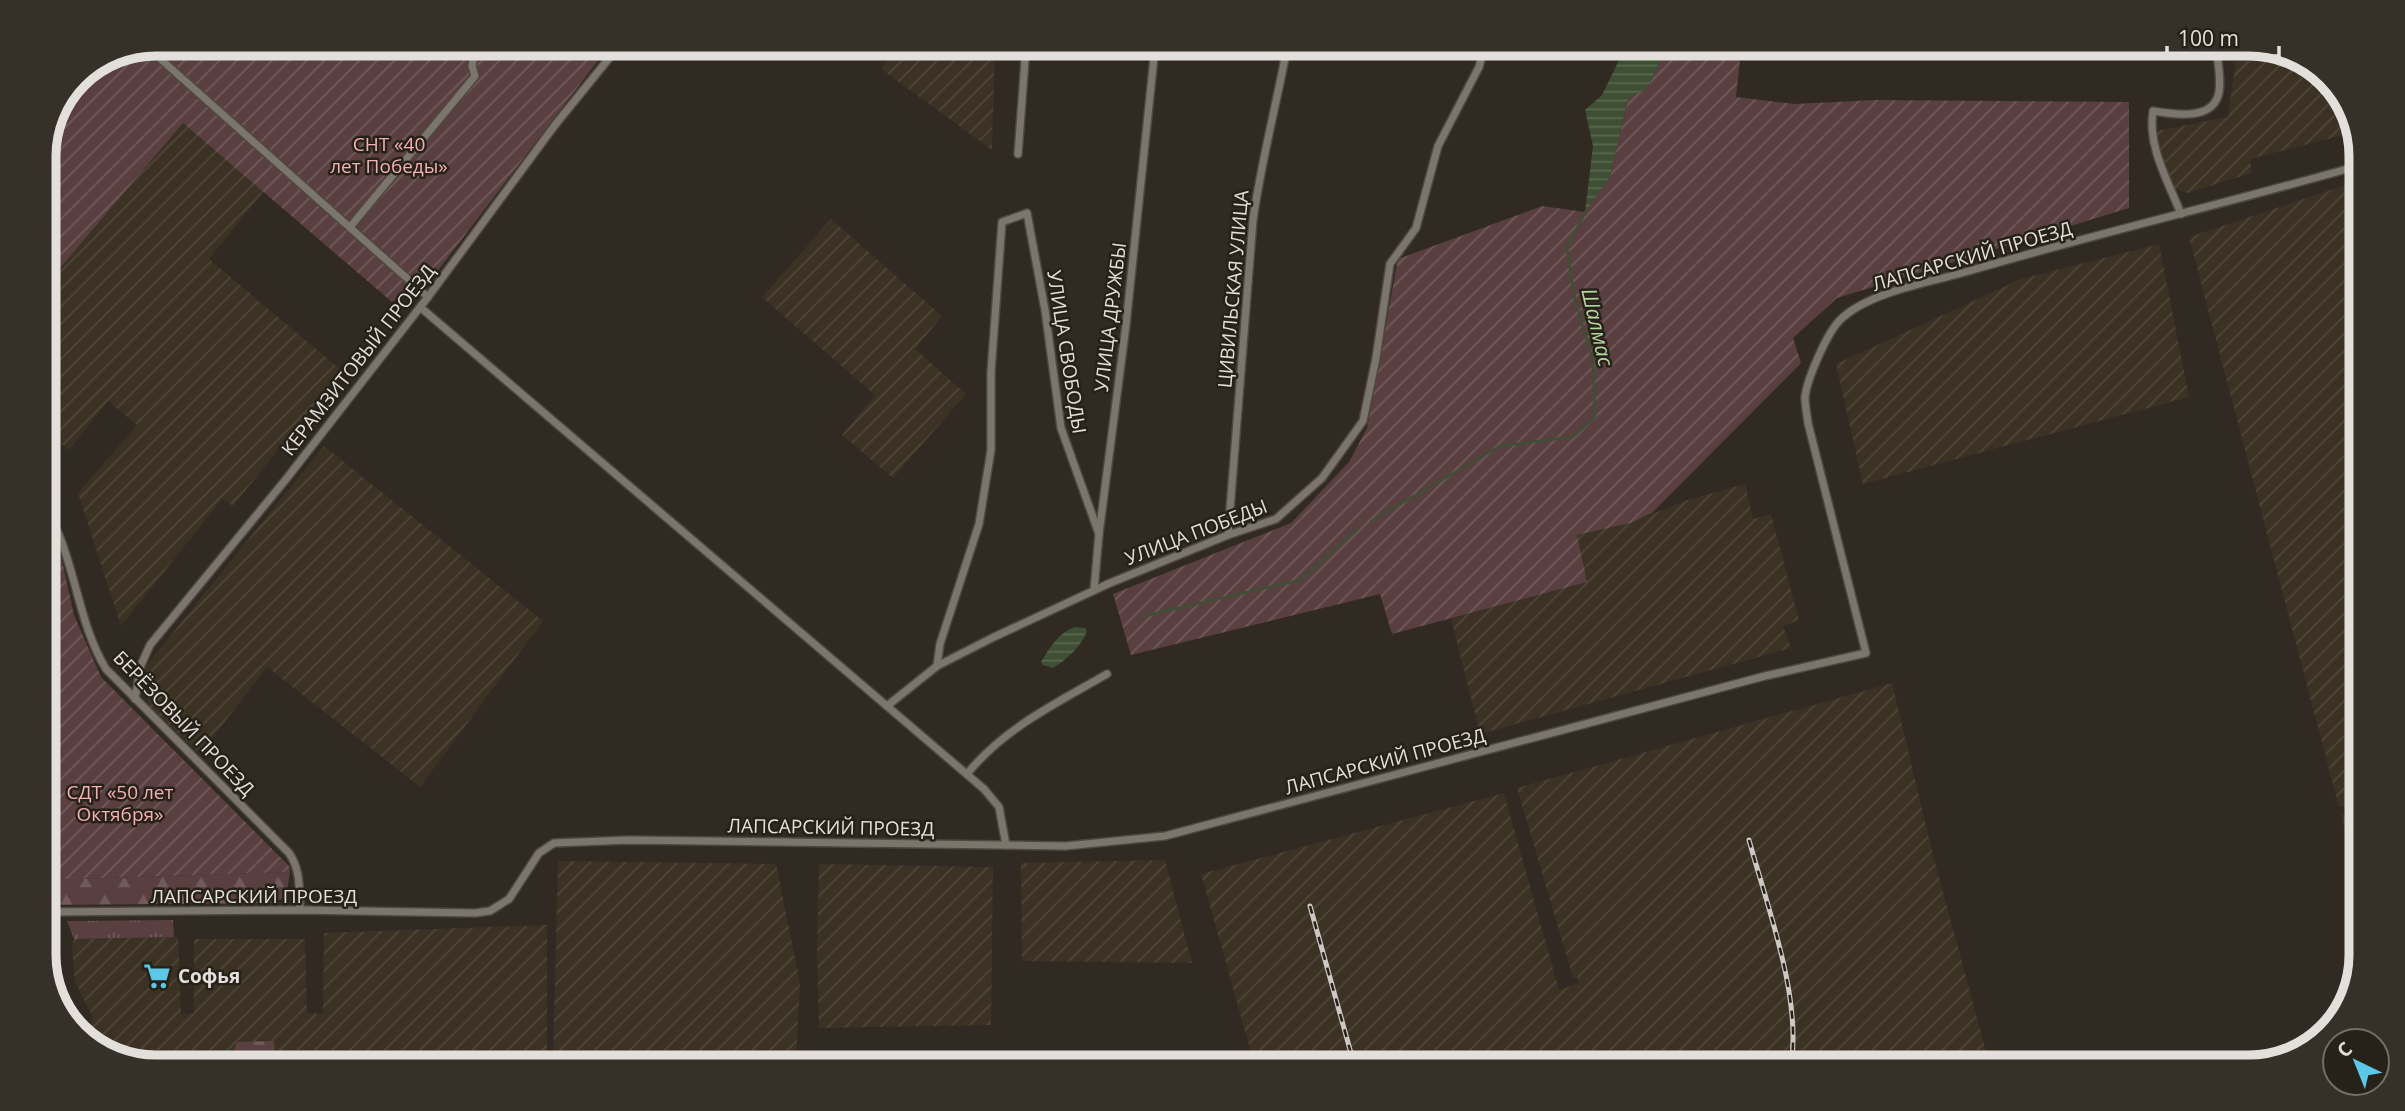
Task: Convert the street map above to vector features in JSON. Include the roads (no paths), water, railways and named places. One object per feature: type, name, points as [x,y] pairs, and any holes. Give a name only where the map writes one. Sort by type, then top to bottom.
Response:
[{"type":"street","points":[[157,56],[428,297]]},
{"type":"street","points":[[350,227],[475,76],[472,66],[474,56]]},
{"type":"street","name":"КЕРАМЗИТОВЫЙ ПРОЕЗД","points":[[135,699],[141,665],[150,645],[287,478],[428,297],[555,125],[611,56]]},
{"type":"street","points":[[1018,153],[1025,56]]},
{"type":"street","name":"УЛИЦА ДРУЖБЫ","points":[[1094,590],[1126,325],[1154,56]]},
{"type":"street","name":"ЦИВИЛЬСКАЯ УЛИЦА","points":[[1228,535],[1253,220],[1286,56]]},
{"type":"street","name":"УЛИЦА ПОБЕДЫ","points":[[887,706],[937,666],[1094,590],[1228,535],[1276,519],[1322,478],[1363,421],[1376,358],[1390,264],[1416,228],[1438,146],[1482,56]]},
{"type":"street","points":[[2181,214],[2158,157],[2152,127],[2153,111],[2199,113],[2212,105],[2218,95],[2217,56]]},
{"type":"street","name":"ЛАПСАРСКИЙ ПРОЕЗД","points":[[56,912],[490,911],[509,900],[539,853],[554,844],[629,840],[1066,846],[1165,836],[1765,676],[1866,653],[1808,423],[1805,397],[1809,381],[1832,330],[1853,310],[1880,297],[2019,256],[2349,167]]},
{"type":"street","name":"УЛИЦА СВОБОДЫ","points":[[937,666],[940,644],[979,524],[992,450],[991,372],[1002,222],[1027,213],[1045,310],[1060,428],[1099,534]]},
{"type":"street","points":[[420,307],[984,789],[999,807],[1006,845]]},
{"type":"street","name":"БЕРЁЗОВЫЙ ПРОЕЗД","points":[[56,530],[98,656],[114,678],[289,853],[296,863],[300,910]]},
{"type":"street","points":[[967,774],[992,746],[1014,729],[1107,674]]},
{"type":"waterway","name":"Шалмас","points":[[1371,521],[1500,446],[1573,437],[1595,417],[1593,361],[1574,296],[1567,247],[1586,211]]},
{"type":"waterway","name":"Шалмас","points":[[1144,616],[1300,580],[1359,528]]},
{"type":"railway","points":[[1749,840],[1787,982],[1792,1011],[1792,1055]]},
{"type":"railway","points":[[1310,906],[1351,1055]]},
{"type":"place","name":"Софья","points":[[157,976]]},
{"type":"park label","name":"СНТ «40 лет Победы»","points":[[389,155]]},
{"type":"park label","name":"СДТ «50 лет Октября»","points":[[120,803]]}]
